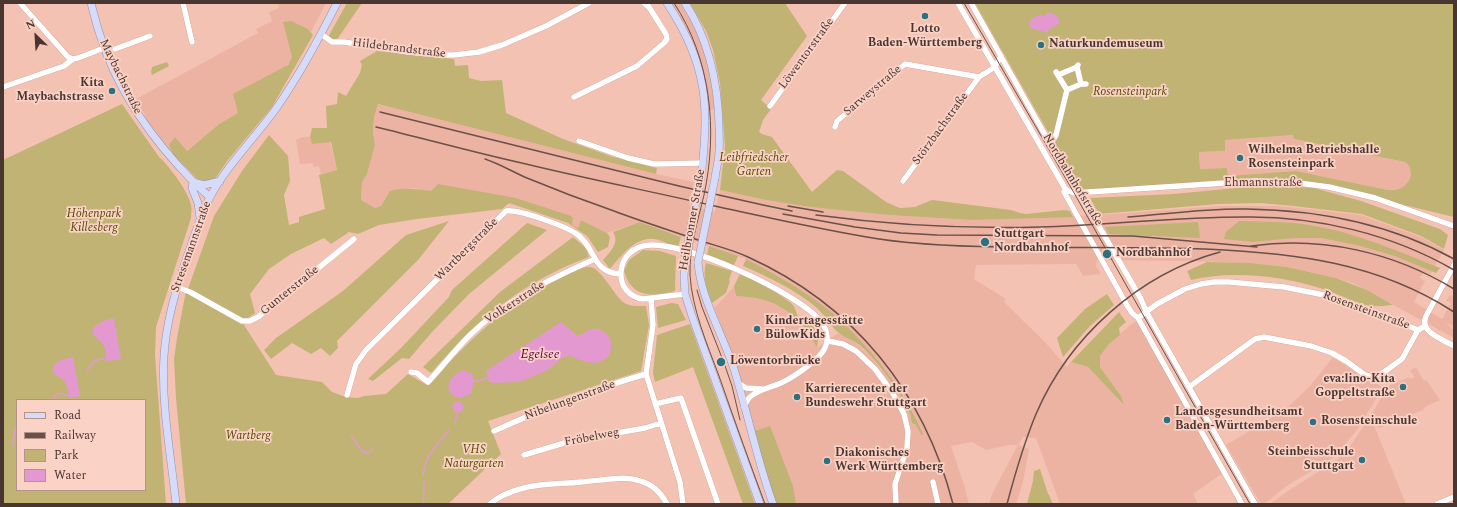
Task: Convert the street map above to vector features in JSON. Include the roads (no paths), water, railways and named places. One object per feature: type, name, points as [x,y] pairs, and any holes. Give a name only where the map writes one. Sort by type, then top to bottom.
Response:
[{"type":"main road","name":"Maybachstraße","points":[[91,3],[104,48],[124,91],[144,123],[169,155],[193,182],[210,197]]},
{"type":"main road","name":"Stresemannstraße","points":[[176,504],[164,397],[163,375],[169,317],[177,287],[200,219],[210,197],[220,181],[284,96],[321,34],[337,3]]},
{"type":"main road","name":"Heilbronner Straße","points":[[667,3],[689,41],[701,74],[706,114],[703,163],[685,258],[685,294],[760,504]]},
{"type":"main road","name":"Heilbronner Straße","points":[[685,3],[701,33],[708,51],[716,86],[719,114],[720,146],[698,262],[699,274],[702,288],[725,342],[738,383],[758,459],[773,504]]},
{"type":"main road","points":[[200,219],[198,202],[192,188],[193,182],[204,185],[220,181]]},
{"type":"street","points":[[20,3],[63,52],[68,57],[73,59]]},
{"type":"street","points":[[183,3],[192,42]]},
{"type":"street","name":"Hildebrandstraße","points":[[321,34],[332,42],[344,42],[408,52],[454,55],[479,52],[502,45],[546,26],[589,3]]},
{"type":"street","points":[[574,96],[637,66],[664,43],[666,34],[649,7],[644,3]]},
{"type":"street","name":"Löwentorstraße","points":[[769,106],[845,3]]},
{"type":"street","name":"Nordbahnhofstraße","points":[[958,3],[1065,191],[1128,307],[1138,318],[1242,504]]},
{"type":"street","name":"Nordbahnhofstraße","points":[[971,3],[1070,181],[1082,192],[1082,197],[1141,299],[1146,311],[1188,387],[1255,504]]},
{"type":"street","points":[[115,49],[150,36]]},
{"type":"street","points":[[3,87],[64,66],[73,59],[104,48]]},
{"type":"street","points":[[979,77],[995,67],[1001,56]]},
{"type":"street","name":"Sarweystraße","points":[[834,127],[837,120],[905,64],[979,77]]},
{"type":"street","points":[[1050,144],[1056,135],[1067,90],[1057,74],[1078,66],[1084,84],[1067,90]]},
{"type":"street","name":"Störzbachstraße","points":[[903,181],[979,77]]},
{"type":"street","points":[[579,141],[628,158],[654,164],[703,163]]},
{"type":"street","name":"Ehmannstraße","points":[[1065,191],[1074,193],[1255,182],[1291,182],[1329,187],[1375,198],[1454,226]]},
{"type":"street","name":"Wartbergstraße","points":[[347,395],[356,364],[366,350],[506,211],[512,210],[562,226],[578,235],[589,247],[599,266],[609,273],[621,274]]},
{"type":"street","name":"Gunterstraße","points":[[177,287],[190,292],[242,321],[250,321],[279,302],[334,254],[354,239]]},
{"type":"street","points":[[685,294],[651,299],[637,298],[631,295],[623,282],[621,274],[623,262],[629,252],[649,245],[660,245],[714,260],[750,275],[779,291],[805,307],[822,322],[828,341],[825,349],[807,366],[783,382],[764,389],[749,397],[744,408]]},
{"type":"street","name":"Volkerstraße","points":[[411,372],[417,374],[428,382],[469,336],[492,316],[530,291],[560,274],[595,259]]},
{"type":"street","points":[[1425,326],[1424,322],[1426,316],[1454,264]]},
{"type":"street","name":"Rosensteinstraße","points":[[1138,318],[1146,311],[1171,296],[1194,286],[1214,282],[1229,282],[1284,287],[1324,295],[1360,306],[1418,330],[1425,326],[1432,334],[1454,346]]},
{"type":"street","points":[[651,299],[653,325],[646,374],[680,482],[683,504]]},
{"type":"street","points":[[1188,387],[1255,339],[1264,337],[1311,346],[1332,353],[1365,375],[1372,377],[1384,372],[1402,359],[1418,330]]},
{"type":"street","points":[[828,341],[843,344],[856,351],[879,375],[892,392],[904,414],[908,431],[907,448],[895,484],[896,504]]},
{"type":"street","name":"Nibelungenstraße","points":[[494,431],[550,407],[646,374]]},
{"type":"street","points":[[738,383],[746,388],[764,389]]},
{"type":"street","points":[[655,404],[680,398],[718,504]]},
{"type":"street","name":"Fröbelweg","points":[[524,455],[571,441],[645,428],[661,423]]},
{"type":"street","points":[[490,504],[508,493],[532,486],[624,479],[640,481],[655,488],[662,495],[667,504]]},
{"type":"street","points":[[933,482],[938,504]]},
{"type":"street","points":[[1437,504],[1454,497]]},
{"type":"water","points":[[1050,12],[1057,16],[1060,23],[1048,30],[1048,33],[1031,28],[1028,23],[1031,21],[1030,19],[1035,18],[1037,15],[1044,16]]},
{"type":"water","points":[[114,318],[121,359],[108,361],[106,360],[106,351],[104,346],[95,337],[92,330],[99,323]]},
{"type":"water","name":"Egelsee","points":[[561,322],[578,336],[592,329],[599,329],[605,332],[611,342],[609,354],[605,359],[595,363],[584,361],[569,355],[562,358],[548,370],[519,382],[492,383],[489,381],[486,371]]},
{"type":"water","points":[[73,357],[80,396],[70,398],[65,382],[56,375],[53,368],[57,362]]},
{"type":"water","points":[[464,370],[472,374],[474,381],[471,394],[460,398],[454,396],[450,392],[449,384],[454,375]]},
{"type":"water","points":[[458,401],[462,403],[464,407],[462,411],[458,413],[454,411],[452,407],[454,403]]},
{"type":"waterway","points":[[87,371],[94,361],[106,358]]},
{"type":"waterway","points":[[472,382],[488,378]]},
{"type":"waterway","points":[[54,399],[58,393],[69,396]]},
{"type":"waterway","points":[[455,423],[458,411]]},
{"type":"waterway","points":[[13,445],[16,430]]},
{"type":"waterway","points":[[423,475],[429,455],[449,430]]},
{"type":"waterway","points":[[351,436],[363,452],[366,453],[371,451],[372,447]]},
{"type":"waterway","points":[[423,504],[424,481]]},
{"type":"tram line","points":[[674,3],[696,47],[708,96],[710,120],[708,170],[691,254],[691,288],[701,326],[765,504]]},
{"type":"tram line","points":[[964,3],[1069,184],[1250,504]]},
{"type":"tram line","points":[[697,290],[732,386],[740,420]]},
{"type":"railway","points":[[380,112],[679,186],[792,211]]},
{"type":"railway","points":[[376,127],[572,175],[836,232],[879,239],[932,245],[1205,249],[1271,254],[1334,263],[1365,271],[1395,282],[1425,295],[1454,312]]},
{"type":"railway","points":[[485,159],[527,178],[581,199],[748,257],[786,277],[821,300],[852,327],[879,356],[903,389],[924,425],[940,463],[953,504]]},
{"type":"railway","points":[[788,206],[823,212]]},
{"type":"railway","points":[[1128,217],[1202,210],[1231,209],[1300,212],[1353,221],[1379,228],[1430,247],[1454,259]]},
{"type":"railway","points":[[783,214],[855,227],[901,233],[937,235],[1133,236],[1257,247]]},
{"type":"railway","points":[[816,215],[900,224],[984,227],[1066,226],[1219,217],[1299,220],[1326,224],[1379,237],[1405,246],[1454,270]]},
{"type":"railway","points":[[1251,246],[1278,243],[1304,243],[1330,245],[1356,250],[1382,256],[1407,265],[1454,289]]},
{"type":"railway","points":[[1007,504],[1020,459],[1036,414],[1050,386],[1067,359],[1087,335],[1110,312],[1135,293],[1162,276],[1190,262],[1220,252]]},
{"type":"place","name":"Lotto Baden-Württemberg","points":[[925,16]]},
{"type":"place","name":"Naturkundemuseum","points":[[1041,45]]},
{"type":"place","name":"Kita Maybachstrasse","points":[[112,91]]},
{"type":"place","name":"Wilhelma Betriebshalle Rosensteinpark","points":[[1240,158]]},
{"type":"place","name":"Stuttgart Nordbahnhof","points":[[985,242]]},
{"type":"place","name":"Nordbahnhof","points":[[1107,254]]},
{"type":"place","name":"Kindertagesstätte BülowKids","points":[[757,329]]},
{"type":"place","name":"Löwentorbrücke","points":[[721,362]]},
{"type":"place","name":"eva:lino-Kita Goppeltstraße","points":[[1403,387]]},
{"type":"place","name":"Karrierecenter der Bundeswehr Stuttgart","points":[[797,397]]},
{"type":"place","name":"Landesgesundheitsamt Baden-Württemberg","points":[[1167,420]]},
{"type":"place","name":"Rosensteinschule","points":[[1313,422]]},
{"type":"place","name":"Steinbeisschule Stuttgart","points":[[1362,460]]},
{"type":"place","name":"Diakonisches Werk Württemberg","points":[[827,461]]},
{"type":"park label","name":"Rosensteinpark","points":[[1130,93]]},
{"type":"park label","name":"Leibfriedscher Garten","points":[[754,166]]},
{"type":"park label","name":"Höhenpark Killesberg","points":[[94,222]]},
{"type":"park label","name":"Wartberg","points":[[248,437]]},
{"type":"park label","name":"VHS Naturgarten","points":[[474,458]]}]
